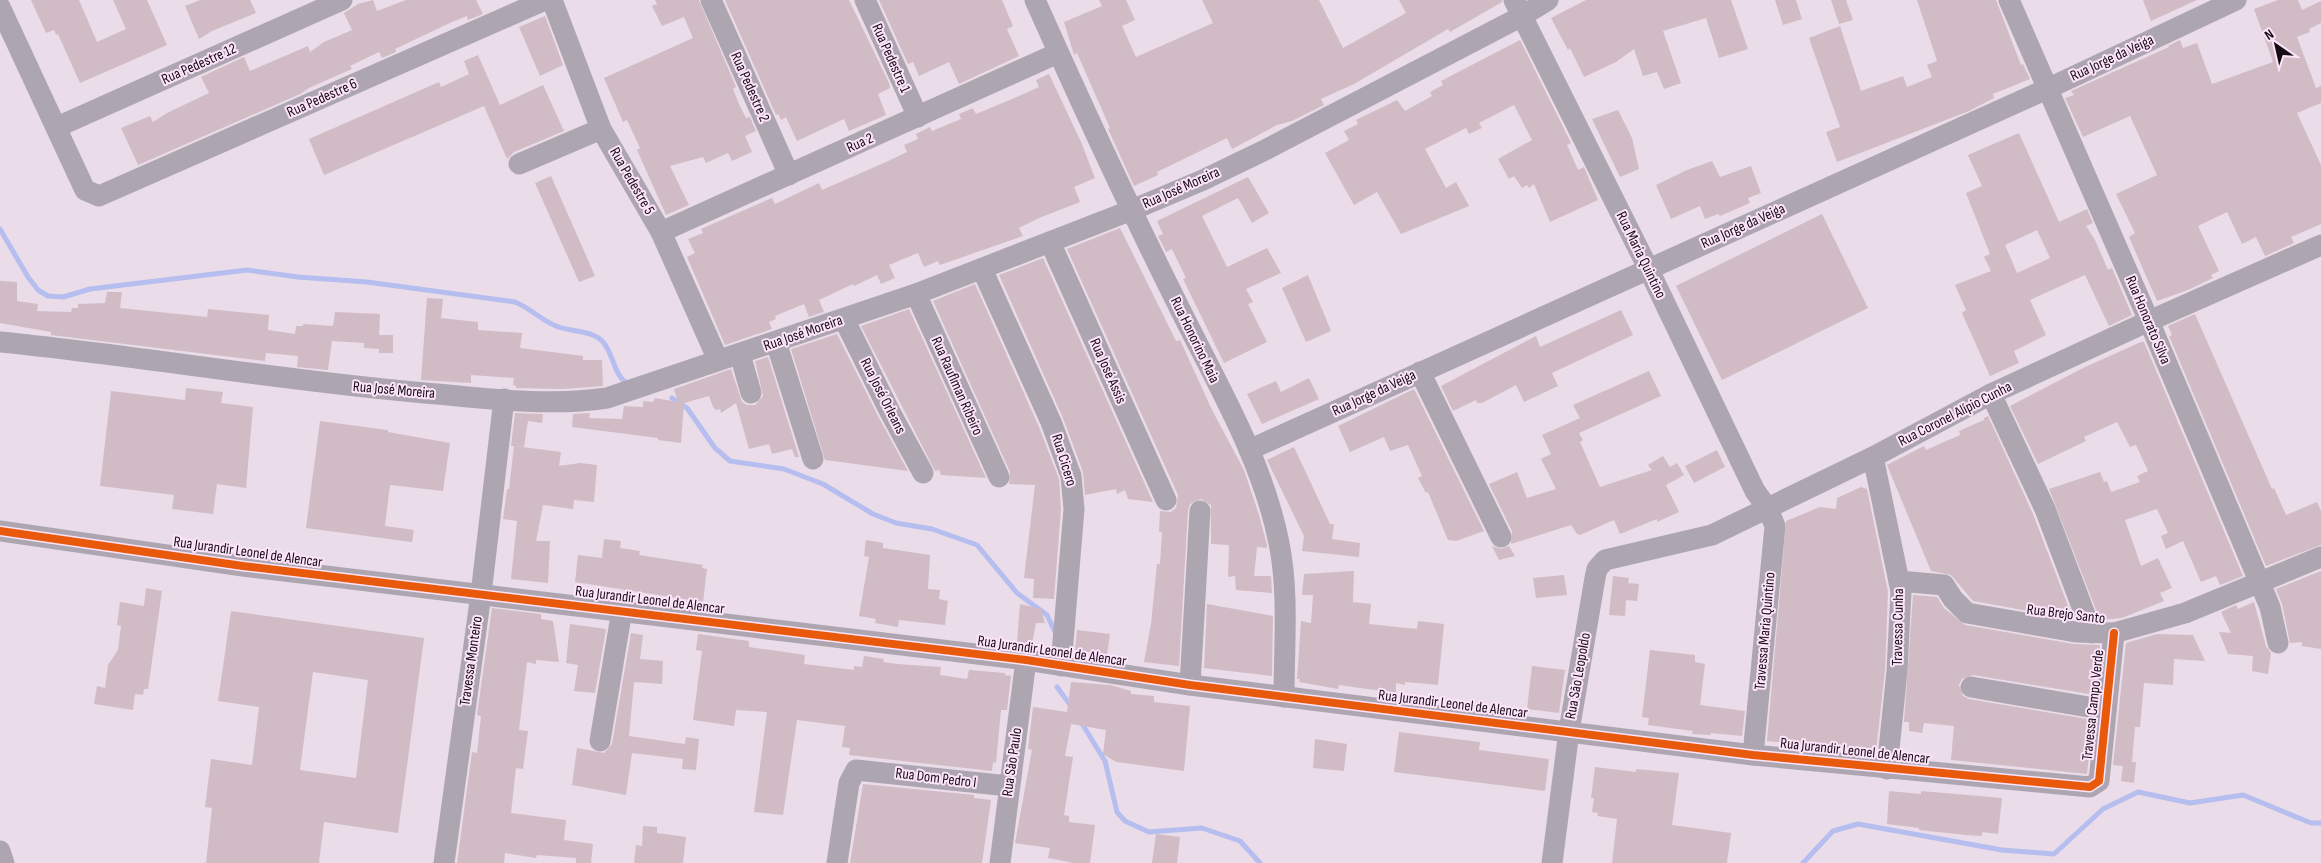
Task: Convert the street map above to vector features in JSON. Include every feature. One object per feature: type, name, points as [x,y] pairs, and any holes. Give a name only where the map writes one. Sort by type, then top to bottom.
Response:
[{"type":"street","name":"Rua Pedestre 12","points":[[57,127],[342,0]]},
{"type":"street","name":"Rua Pedestre 6","points":[[57,127],[85,190],[99,196],[545,0]]},
{"type":"street","name":"Rua Pedestre 5","points":[[552,0],[601,129],[661,232],[718,360]]},
{"type":"street","name":"Rua Pedestre 2","points":[[711,0],[789,174]]},
{"type":"street","name":"Rua Pedestre 1","points":[[865,0],[918,117]]},
{"type":"street","name":"Rua Honorino Maia","points":[[1035,0],[1132,210],[1250,450],[1270,503],[1280,545],[1285,599],[1284,697]]},
{"type":"street","name":"Rua José Moreira","points":[[0,342],[330,385],[504,399],[592,400],[624,394],[718,360],[916,294],[1132,210],[1203,180],[1263,151],[1518,8],[1548,0]]},
{"type":"street","name":"Rua Honorato Silva","points":[[2009,0],[2049,88],[2270,607],[2278,643]]},
{"type":"street","name":"Rua Jorge da Veiga","points":[[1250,450],[1648,268],[2049,88],[2236,0]]},
{"type":"street","points":[[0,7],[57,127]]},
{"type":"street","name":"Rua Maria Quintino","points":[[1518,8],[1648,268],[1754,491],[1768,509]]},
{"type":"street","name":"Rua 2","points":[[661,232],[1058,53]]},
{"type":"street","points":[[519,164],[601,129]]},
{"type":"street","name":"Rua José Assis","points":[[1050,242],[1166,500]]},
{"type":"street","name":"Rua Coronel Alípio Cunha","points":[[1595,578],[1597,569],[1604,560],[1712,535],[1872,457],[1991,394],[2149,321],[2321,245]]},
{"type":"street","name":"Rua Cicero","points":[[982,269],[1051,422],[1072,476],[1074,509],[1061,666]]},
{"type":"street","name":"Rua Rauflman Ribeiro","points":[[916,294],[999,477]]},
{"type":"street","name":"Rua José Orleans","points":[[844,319],[890,412],[923,473]]},
{"type":"street","points":[[776,342],[812,458]]},
{"type":"street","points":[[740,354],[751,393]]},
{"type":"street","points":[[1420,372],[1501,537]]},
{"type":"street","name":"Travessa Campo Verde","points":[[1991,394],[2045,509],[2092,633]]},
{"type":"street","name":"Travessa Monteiro","points":[[444,863],[481,594],[504,399]]},
{"type":"street","name":"Travessa Cunha","points":[[1872,457],[1901,591],[1897,671],[1887,769]]},
{"type":"street","name":"Travessa Maria Quintino","points":[[1753,755],[1775,526],[1768,509]]},
{"type":"street","points":[[1190,685],[1200,511]]},
{"type":"street","name":"Rua Jurandir Leonel de Alencar","points":[[0,531],[243,566],[1026,660],[1190,685],[1753,755],[2090,787],[2099,781]]},
{"type":"street","name":"Rua Brejo Santo","points":[[1899,581],[1944,585],[1953,599],[1967,613],[2092,633],[2114,633],[2185,613],[2321,557]]},
{"type":"street","name":"Rua São Leopoldo","points":[[1552,863],[1568,731],[1595,578]]},
{"type":"street","points":[[600,741],[622,610]]},
{"type":"street","name":"Travessa Campo Verde","points":[[2099,781],[2114,633]]},
{"type":"street","name":"Rua São Paulo","points":[[1000,863],[1026,660]]},
{"type":"street","points":[[1971,688],[2106,710]]},
{"type":"street","name":"Rua Dom Pedro I","points":[[837,863],[849,783],[856,770],[863,769],[1009,786]]},
{"type":"street","points":[[0,851],[4,863]]},
{"type":"building","points":[[31,0],[79,0],[97,42],[126,29],[113,0],[147,0],[167,45],[80,83],[58,34],[56,35],[54,30],[46,33]]},
{"type":"building","points":[[200,0],[250,0],[256,13],[212,31],[199,39],[185,6]]},
{"type":"building","points":[[373,0],[377,11],[406,0],[476,0],[483,14],[468,20],[467,16],[452,22],[395,49],[396,52],[382,58],[379,52],[350,66],[352,69],[309,88],[300,94],[138,165],[121,128],[150,116],[153,122],[167,113],[209,93],[201,77],[244,57],[250,71],[308,46],[310,52],[324,42],[352,30],[344,13],[358,4]]},
{"type":"building","points":[[655,0],[699,0],[736,87],[733,89],[739,104],[746,118],[750,117],[756,131],[745,136],[752,152],[732,161],[728,153],[706,163],[703,157],[670,166],[689,205],[666,215],[637,150],[640,148],[627,120],[623,122],[604,78],[693,38],[684,17],[662,26],[652,6],[657,4]]},
{"type":"building","points":[[725,0],[849,0],[889,83],[890,88],[878,94],[886,115],[849,131],[844,119],[797,141],[786,117],[781,120],[778,114],[776,115]]},
{"type":"building","points":[[879,0],[1002,0],[1013,26],[1007,29],[1019,56],[959,84],[949,62],[919,76],[913,62],[908,64]]},
{"type":"building","points":[[1099,0],[1126,0],[1135,20],[1122,26],[1136,57],[1213,23],[1202,0],[1319,0],[1343,48],[1406,13],[1399,0],[1502,0],[1502,2],[1450,32],[1448,29],[1354,84],[1321,99],[1324,105],[1292,121],[1277,125],[1232,149],[1227,138],[1157,172],[1158,175],[1134,186],[1077,53],[1074,55],[1064,22],[1102,6]]},
{"type":"building","points":[[1586,0],[1731,0],[1748,49],[1719,58],[1706,18],[1663,31],[1681,83],[1664,89],[1657,72],[1643,76],[1634,49],[1616,62],[1584,77],[1570,48],[1568,50],[1551,18]]},
{"type":"building","points":[[1775,0],[1796,0],[1802,19],[1783,25]]},
{"type":"building","points":[[1831,0],[1846,0],[1853,20],[1839,24]]},
{"type":"building","points":[[1917,0],[1996,0],[2021,65],[2023,64],[2030,79],[1993,94],[1994,98],[1969,111],[1837,162],[1826,132],[1840,127],[1809,38],[1840,26],[1861,91],[1903,76],[1907,87],[1932,77],[1927,65],[1937,61]]},
{"type":"building","points":[[2143,0],[2197,0],[2151,21]]},
{"type":"building","points":[[2278,0],[2298,0],[2302,10],[2321,1],[2321,23],[2309,29],[2310,32],[2297,37],[2316,88],[2321,86],[2321,103],[2297,113],[2321,165],[2321,224],[2291,237],[2294,243],[2265,256],[2256,237],[2242,244],[2227,212],[2198,226],[2219,271],[2211,275],[2213,278],[2188,290],[2157,301],[2129,237],[2135,233],[2116,194],[2157,175],[2130,116],[2083,137],[2065,98],[2074,95],[2071,91],[2169,47],[2180,40],[2183,48],[2197,43],[2212,84],[2273,62],[2254,9]]},
{"type":"building","points":[[545,16],[563,65],[540,76],[519,27]]},
{"type":"building","points":[[1520,40],[1571,143],[1567,145],[1578,170],[1584,167],[1598,200],[1550,222],[1534,184],[1529,188],[1527,185],[1522,188],[1514,176],[1509,179],[1498,159],[1532,140],[1514,105],[1479,123],[1482,128],[1469,134],[1466,128],[1425,149],[1446,188],[1456,182],[1469,206],[1401,234],[1377,192],[1354,205],[1325,153],[1349,140],[1344,131],[1358,124],[1356,120],[1397,100],[1405,111],[1432,96],[1430,92],[1443,85],[1441,81]]},
{"type":"building","points":[[478,55],[500,105],[543,85],[564,131],[514,152],[507,159],[484,106],[324,175],[309,139],[439,82],[441,87],[469,74],[464,61]]},
{"type":"building","points":[[1049,74],[1081,142],[1095,178],[1074,187],[1080,202],[1019,228],[1023,236],[940,265],[938,261],[924,267],[918,253],[889,265],[895,278],[881,284],[877,275],[819,300],[824,312],[809,317],[804,304],[775,316],[776,319],[769,322],[772,329],[725,345],[687,257],[695,253],[688,239],[703,233],[701,229],[772,198],[775,204],[819,183],[822,190],[886,162],[907,152],[904,145],[918,139],[916,134],[930,127],[932,131],[961,119],[959,114],[973,108],[976,114],[1039,87],[1036,80]]},
{"type":"building","points":[[1618,110],[1632,138],[1639,169],[1620,177],[1592,119]]},
{"type":"building","points":[[2019,133],[2059,222],[2087,209],[2093,223],[2086,226],[2095,240],[2108,270],[2112,268],[2132,315],[2109,326],[2085,275],[2030,300],[2046,335],[2014,351],[2019,363],[1990,376],[1962,313],[1966,310],[1955,285],[1991,271],[1984,257],[1990,254],[1966,193],[1982,186],[1968,155]],"holes":[[[2037,230],[2050,258],[2017,273],[2005,245]]]},
{"type":"building","points":[[1712,161],[1720,177],[1751,166],[1761,193],[1748,198],[1750,203],[1720,216],[1718,214],[1705,219],[1700,206],[1671,219],[1656,185],[1687,170]]},
{"type":"building","points":[[551,176],[595,276],[579,282],[535,183]]},
{"type":"building","points":[[1248,177],[1269,213],[1252,223],[1238,198],[1202,216],[1227,267],[1267,248],[1281,273],[1246,289],[1253,302],[1248,304],[1267,342],[1224,363],[1183,279],[1186,278],[1172,249],[1166,252],[1158,236],[1163,234],[1157,221]]},
{"type":"building","points":[[1822,214],[1868,308],[1722,380],[1676,286]]},
{"type":"building","points":[[1120,228],[1176,341],[1180,340],[1213,412],[1244,470],[1267,545],[1267,548],[1257,547],[1254,576],[1271,576],[1272,593],[1236,590],[1235,576],[1228,577],[1229,545],[1211,544],[1211,505],[1201,499],[1190,504],[1188,510],[1179,666],[1144,662],[1151,624],[1157,564],[1160,564],[1162,532],[1159,532],[1160,511],[1171,512],[1176,508],[1178,495],[1067,249]]},
{"type":"building","points":[[1043,258],[1153,502],[1128,499],[1125,490],[1117,494],[1116,489],[1085,495],[1083,472],[1063,418],[999,275]]},
{"type":"building","points":[[1308,275],[1331,331],[1306,342],[1282,288]]},
{"type":"building","points":[[0,281],[17,282],[17,301],[38,304],[37,311],[71,312],[72,308],[78,308],[78,304],[105,303],[107,292],[122,292],[120,308],[207,317],[208,309],[269,315],[268,330],[295,334],[296,326],[303,326],[303,324],[333,326],[335,312],[380,314],[379,335],[393,335],[393,353],[379,353],[379,349],[364,348],[364,343],[332,341],[328,370],[297,367],[298,356],[266,353],[265,361],[51,335],[51,332],[0,323]]},
{"type":"building","points":[[975,284],[1039,427],[1059,479],[1061,509],[1054,599],[1033,598],[1034,579],[1024,578],[1035,485],[1009,484],[1010,472],[933,301]]},
{"type":"building","points":[[427,298],[443,299],[441,318],[478,322],[478,330],[522,333],[520,348],[583,356],[583,360],[602,360],[603,386],[562,389],[516,388],[513,385],[514,378],[471,375],[471,383],[421,380]]},
{"type":"building","points":[[909,309],[986,478],[941,475],[939,470],[935,471],[861,326]]},
{"type":"building","points":[[1621,310],[1633,335],[1552,373],[1558,386],[1524,402],[1516,385],[1482,403],[1477,403],[1476,400],[1453,411],[1441,386],[1536,336],[1540,347]]},
{"type":"building","points":[[2195,314],[2272,489],[2274,488],[2286,515],[2317,502],[2321,511],[2321,545],[2266,566],[2169,336],[2172,335],[2168,326]]},
{"type":"building","points":[[837,334],[908,471],[825,460],[791,349]]},
{"type":"building","points":[[2144,342],[2243,576],[2220,585],[2216,576],[2201,582],[2183,541],[2166,549],[2161,536],[2168,533],[2157,509],[2125,520],[2141,566],[2158,558],[2172,588],[2160,593],[2164,601],[2122,618],[2100,620],[2049,489],[2100,472],[2104,482],[2107,481],[2111,492],[2140,482],[2137,476],[2148,471],[2136,445],[2130,447],[2117,422],[2084,437],[2086,441],[2038,464],[2010,406],[2083,368]]},
{"type":"building","points":[[768,357],[799,457],[795,457],[792,449],[772,454],[769,444],[749,449],[736,403],[721,413],[720,409],[716,410],[713,407],[709,396],[684,403],[681,443],[658,440],[658,438],[572,427],[573,414],[590,413],[589,418],[622,419],[624,406],[643,407],[643,401],[653,402],[655,398],[678,402],[674,389],[731,369],[742,402],[747,405],[755,405],[763,396],[755,361]]},
{"type":"building","points":[[1649,371],[1661,396],[1579,433],[1583,440],[1580,442],[1600,487],[1652,470],[1648,465],[1663,456],[1670,467],[1677,463],[1684,475],[1666,485],[1679,512],[1657,522],[1657,519],[1620,534],[1614,520],[1580,535],[1577,534],[1571,525],[1511,544],[1512,531],[1489,484],[1517,472],[1527,498],[1556,489],[1541,459],[1551,454],[1542,435],[1580,418],[1573,405]]},
{"type":"building","points":[[1309,378],[1319,399],[1262,424],[1247,394],[1276,381],[1281,392]]},
{"type":"building","points":[[186,388],[223,392],[221,403],[253,407],[246,488],[217,484],[213,514],[172,509],[174,495],[100,486],[111,391],[185,400]]},
{"type":"building","points":[[1414,389],[1484,531],[1456,541],[1448,540],[1428,492],[1426,493],[1418,478],[1422,476],[1408,445],[1390,451],[1384,437],[1350,452],[1338,426]]},
{"type":"building","points":[[515,413],[543,414],[542,423],[528,421],[524,447],[511,446]]},
{"type":"building","points":[[1988,416],[2033,514],[2073,619],[1973,601],[1951,575],[1931,571],[1887,465],[1924,446],[1926,450],[1960,435],[1959,431],[1984,420]]},
{"type":"building","points":[[320,421],[388,430],[388,432],[450,443],[443,491],[390,485],[385,526],[414,530],[412,542],[306,528]]},
{"type":"building","points":[[514,446],[561,452],[559,466],[580,463],[597,465],[594,502],[574,500],[573,509],[543,505],[536,541],[550,541],[548,583],[511,579],[517,521],[503,519]]},
{"type":"building","points":[[1294,447],[1330,524],[1334,524],[1332,539],[1360,543],[1359,557],[1302,551],[1304,536],[1267,460]]},
{"type":"building","points":[[1717,450],[1725,467],[1694,483],[1685,466]]},
{"type":"building","points":[[1861,487],[1867,489],[1888,592],[1885,670],[1876,751],[1767,741],[1786,521],[1820,507],[1836,509],[1837,498]]},
{"type":"building","points":[[604,539],[621,541],[620,548],[640,551],[639,555],[703,565],[702,568],[707,569],[703,602],[575,582],[578,555],[602,558]]},
{"type":"building","points":[[866,540],[883,543],[883,548],[930,555],[928,589],[940,590],[939,599],[948,601],[945,625],[899,620],[898,627],[875,623],[876,619],[859,616],[869,557],[864,556]]},
{"type":"building","points":[[1492,546],[1501,549],[1509,546],[1515,556],[1499,560]]},
{"type":"building","points":[[1354,571],[1353,602],[1371,604],[1369,624],[1417,629],[1418,621],[1444,624],[1438,685],[1405,682],[1405,685],[1396,683],[1396,693],[1339,685],[1338,689],[1299,682],[1300,679],[1297,679],[1301,621],[1311,623],[1313,595],[1302,595],[1304,574]]},
{"type":"building","points":[[2321,571],[2321,649],[2302,646],[2302,642],[2290,643],[2282,604],[2276,589]]},
{"type":"building","points":[[1564,575],[1567,595],[1536,598],[1533,578]]},
{"type":"building","points":[[1613,576],[1629,578],[1628,583],[1639,584],[1637,601],[1626,600],[1625,616],[1609,615]]},
{"type":"building","points":[[146,588],[162,591],[148,689],[144,689],[143,695],[135,694],[133,710],[94,704],[97,686],[105,688],[108,665],[118,650],[121,626],[117,625],[120,602],[144,606]]},
{"type":"building","points":[[1913,595],[1937,597],[1944,608],[1965,625],[2074,644],[2100,645],[2095,695],[1973,675],[1962,679],[1959,685],[1963,696],[1969,699],[2093,720],[2087,774],[1951,760],[1954,726],[1924,723],[1922,733],[1909,731],[1909,722],[1904,722]]},
{"type":"building","points":[[2254,602],[2266,646],[2271,653],[2268,674],[2252,671],[2253,656],[2228,654],[2219,632],[2231,633],[2221,612],[2236,605],[2238,609]]},
{"type":"building","points":[[1020,604],[1041,609],[1045,623],[1036,623],[1032,644],[1017,643]]},
{"type":"building","points":[[1207,604],[1273,616],[1272,676],[1204,668]]},
{"type":"building","points":[[492,608],[541,614],[541,619],[553,621],[559,662],[536,660],[536,664],[527,662],[519,730],[528,731],[523,769],[516,768],[511,813],[566,820],[564,840],[593,844],[591,863],[576,863],[576,858],[537,855],[536,858],[505,853],[504,863],[457,863],[472,752],[477,753],[481,716],[477,715]]},
{"type":"building","points":[[231,611],[424,638],[398,833],[324,822],[319,863],[206,863],[212,808],[205,807],[211,759],[252,765],[259,707],[218,701]],"holes":[[[313,672],[368,680],[356,778],[300,770]]]},
{"type":"building","points":[[570,624],[606,629],[595,693],[574,691],[578,665],[566,663]]},
{"type":"building","points":[[1077,630],[1110,634],[1107,655],[1075,650]]},
{"type":"building","points":[[631,633],[643,635],[640,659],[663,661],[662,684],[634,682],[629,736],[685,744],[686,737],[699,739],[696,770],[682,769],[683,759],[632,753],[626,795],[572,785],[577,748],[604,753],[612,744]]},
{"type":"building","points":[[698,634],[749,641],[749,647],[805,655],[804,664],[854,670],[854,666],[862,667],[864,656],[884,659],[883,662],[897,664],[941,667],[940,675],[967,679],[969,670],[1005,673],[1005,675],[1011,676],[1007,710],[1001,710],[996,763],[993,762],[992,771],[849,755],[850,748],[842,747],[845,726],[797,720],[783,815],[754,812],[767,712],[736,710],[734,726],[693,720],[702,651],[696,650]]},
{"type":"building","points":[[2157,634],[2193,635],[2205,661],[2174,659],[2173,685],[2144,683],[2140,727],[2135,727],[2132,762],[2136,762],[2134,783],[2121,781],[2123,766],[2113,765],[2126,643]]},
{"type":"building","points":[[1650,650],[1695,655],[1695,662],[1705,664],[1700,705],[1745,711],[1742,736],[1711,733],[1710,735],[1692,734],[1693,731],[1648,725],[1649,718],[1642,717]]},
{"type":"building","points":[[1532,666],[1565,670],[1559,713],[1527,709]]},
{"type":"building","points":[[1071,682],[1110,685],[1131,691],[1131,694],[1154,696],[1154,702],[1190,706],[1184,771],[1116,762],[1103,754],[1106,730],[1071,724],[1065,756],[1073,757],[1064,815],[1069,816],[1069,822],[1095,825],[1090,863],[1074,863],[1048,858],[1050,848],[1015,843],[1032,750],[1028,749],[1033,707],[1067,712]]},
{"type":"building","points":[[1399,732],[1480,742],[1479,750],[1549,759],[1545,791],[1394,772]]},
{"type":"building","points":[[1315,739],[1347,744],[1344,771],[1313,768]]},
{"type":"building","points":[[1595,767],[1636,772],[1636,769],[1679,773],[1672,825],[1731,833],[1727,863],[1612,863],[1617,819],[1597,816],[1598,813],[1592,812],[1594,798],[1591,798]]},
{"type":"building","points":[[863,784],[974,795],[974,798],[991,800],[982,863],[850,863]]},
{"type":"building","points":[[1889,791],[1921,794],[1921,791],[2002,798],[1998,834],[1982,832],[1982,836],[1966,835],[1919,830],[1919,828],[1887,824]]},
{"type":"building","points":[[643,826],[657,827],[657,833],[686,837],[683,863],[634,863],[636,845],[642,846]]},
{"type":"building","points":[[1156,834],[1180,837],[1177,863],[1152,863]]},
{"type":"waterway","points":[[0,229],[28,277],[38,290],[48,296],[63,297],[90,289],[247,270],[298,277],[367,282],[515,302],[556,326],[587,333],[599,338],[607,347],[620,377],[629,384]]},
{"type":"waterway","points":[[672,398],[687,408],[715,448],[730,461],[784,469],[823,484],[873,514],[896,523],[932,529],[977,545],[1017,593],[1047,615],[1055,632]]},
{"type":"waterway","points":[[1057,687],[1071,706]]},
{"type":"waterway","points":[[1081,722],[1105,761],[1117,812],[1125,821],[1149,832],[1202,828],[1240,841],[1260,863]]},
{"type":"waterway","points":[[1803,863],[1833,831],[1858,824],[2002,850],[2054,854],[2103,809],[2138,792],[2190,803],[2243,795],[2311,823],[2321,823]]},
{"type":"cycle path","points":[[0,531],[243,566],[1026,660],[1190,685],[1753,755],[2090,787],[2099,781],[2114,633]]}]
